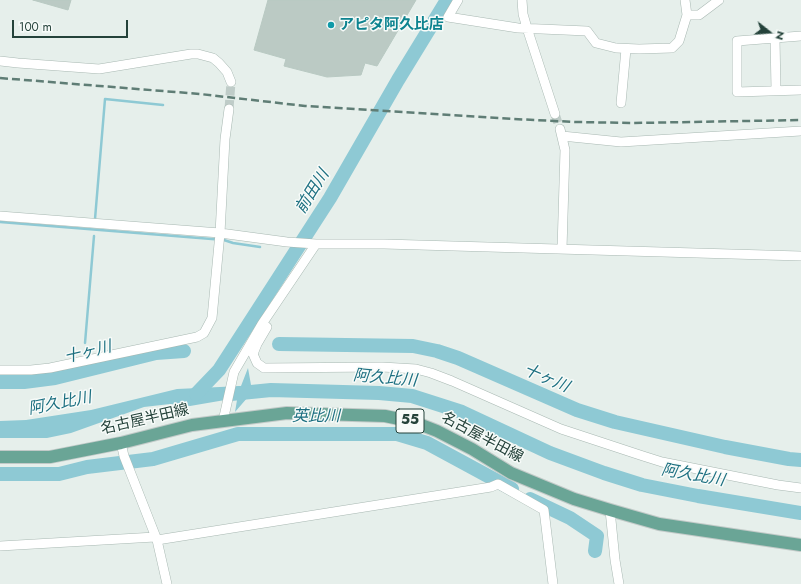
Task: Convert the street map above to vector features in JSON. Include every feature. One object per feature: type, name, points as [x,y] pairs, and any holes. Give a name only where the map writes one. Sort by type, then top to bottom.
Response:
[{"type":"main road","name":"名古屋半田線","points":[[0,457],[50,457],[120,443],[192,425],[287,413],[385,416],[414,422],[437,431],[472,449],[511,472],[574,499],[659,524],[801,545]]},
{"type":"street","points":[[458,0],[448,17],[527,28],[587,31],[596,43],[616,48],[672,48],[679,41],[687,15],[685,0]]},
{"type":"street","points":[[522,0],[523,14],[527,28],[555,114]]},
{"type":"street","points":[[687,15],[699,15],[719,0]]},
{"type":"street","points":[[801,36],[737,41],[737,92],[801,90]]},
{"type":"street","points":[[775,38],[776,90]]},
{"type":"street","points":[[621,103],[626,48]]},
{"type":"street","points":[[0,61],[99,69],[198,54],[213,58],[219,63],[227,72],[231,82]]},
{"type":"street","points":[[0,370],[31,370],[50,368],[204,333],[212,318],[220,233],[225,139],[229,108]]},
{"type":"street","points":[[562,249],[565,150],[561,132],[621,142],[801,131]]},
{"type":"street","points":[[0,216],[220,233],[314,244],[801,256]]},
{"type":"street","points":[[223,421],[234,372],[262,324],[314,244]]},
{"type":"street","points":[[262,324],[267,327],[253,354],[258,364],[264,368],[382,367],[416,369],[452,381],[561,429],[662,462],[778,485],[801,488]]},
{"type":"street","points":[[120,443],[156,538],[167,584]]},
{"type":"street","points":[[0,546],[156,538],[491,487],[498,484],[544,510],[554,584]]},
{"type":"street","points":[[610,510],[618,584]]},
{"type":"water","points":[[248,368],[251,385],[248,397],[235,412],[237,400],[225,400],[190,406],[170,404],[144,407],[71,433],[47,438],[0,438],[0,421],[26,420],[91,410],[177,389],[241,386]]},
{"type":"building","points":[[33,0],[71,0],[68,10]]},
{"type":"building","name":"アピタ阿久比店","points":[[268,0],[416,0],[377,66],[365,63],[361,75],[327,77],[284,66],[286,59],[254,50]]},
{"type":"waterway","name":"前田川","points":[[196,394],[219,370],[330,198],[398,80],[447,0]]},
{"type":"waterway","points":[[95,219],[105,99],[163,105]]},
{"type":"waterway","points":[[0,222],[224,240],[233,243],[260,247]]},
{"type":"waterway","points":[[85,343],[94,236]]},
{"type":"waterway","name":"十ヶ川","points":[[279,344],[413,346],[437,351],[458,358],[577,410],[615,422],[725,447],[801,460]]},
{"type":"waterway","name":"十ヶ川","points":[[0,382],[24,382],[55,378],[156,353],[184,351]]},
{"type":"waterway","name":"阿久比川","points":[[231,394],[271,390],[379,393],[412,396],[462,412],[550,453],[642,485],[801,513]]},
{"type":"waterway","name":"英比川","points":[[0,474],[59,474],[87,467],[153,459],[238,434],[397,434],[427,443],[512,489]]},
{"type":"waterway","name":"英比川","points":[[530,499],[570,518],[597,536],[595,551]]},
{"type":"tunnel","points":[[229,109],[231,82]]},
{"type":"tunnel","points":[[555,114],[560,129]]},
{"type":"railway","points":[[0,78],[200,94],[305,106],[514,119],[634,123],[801,120]]},
{"type":"place","name":"アピタ阿久比店","points":[[331,25]]}]
